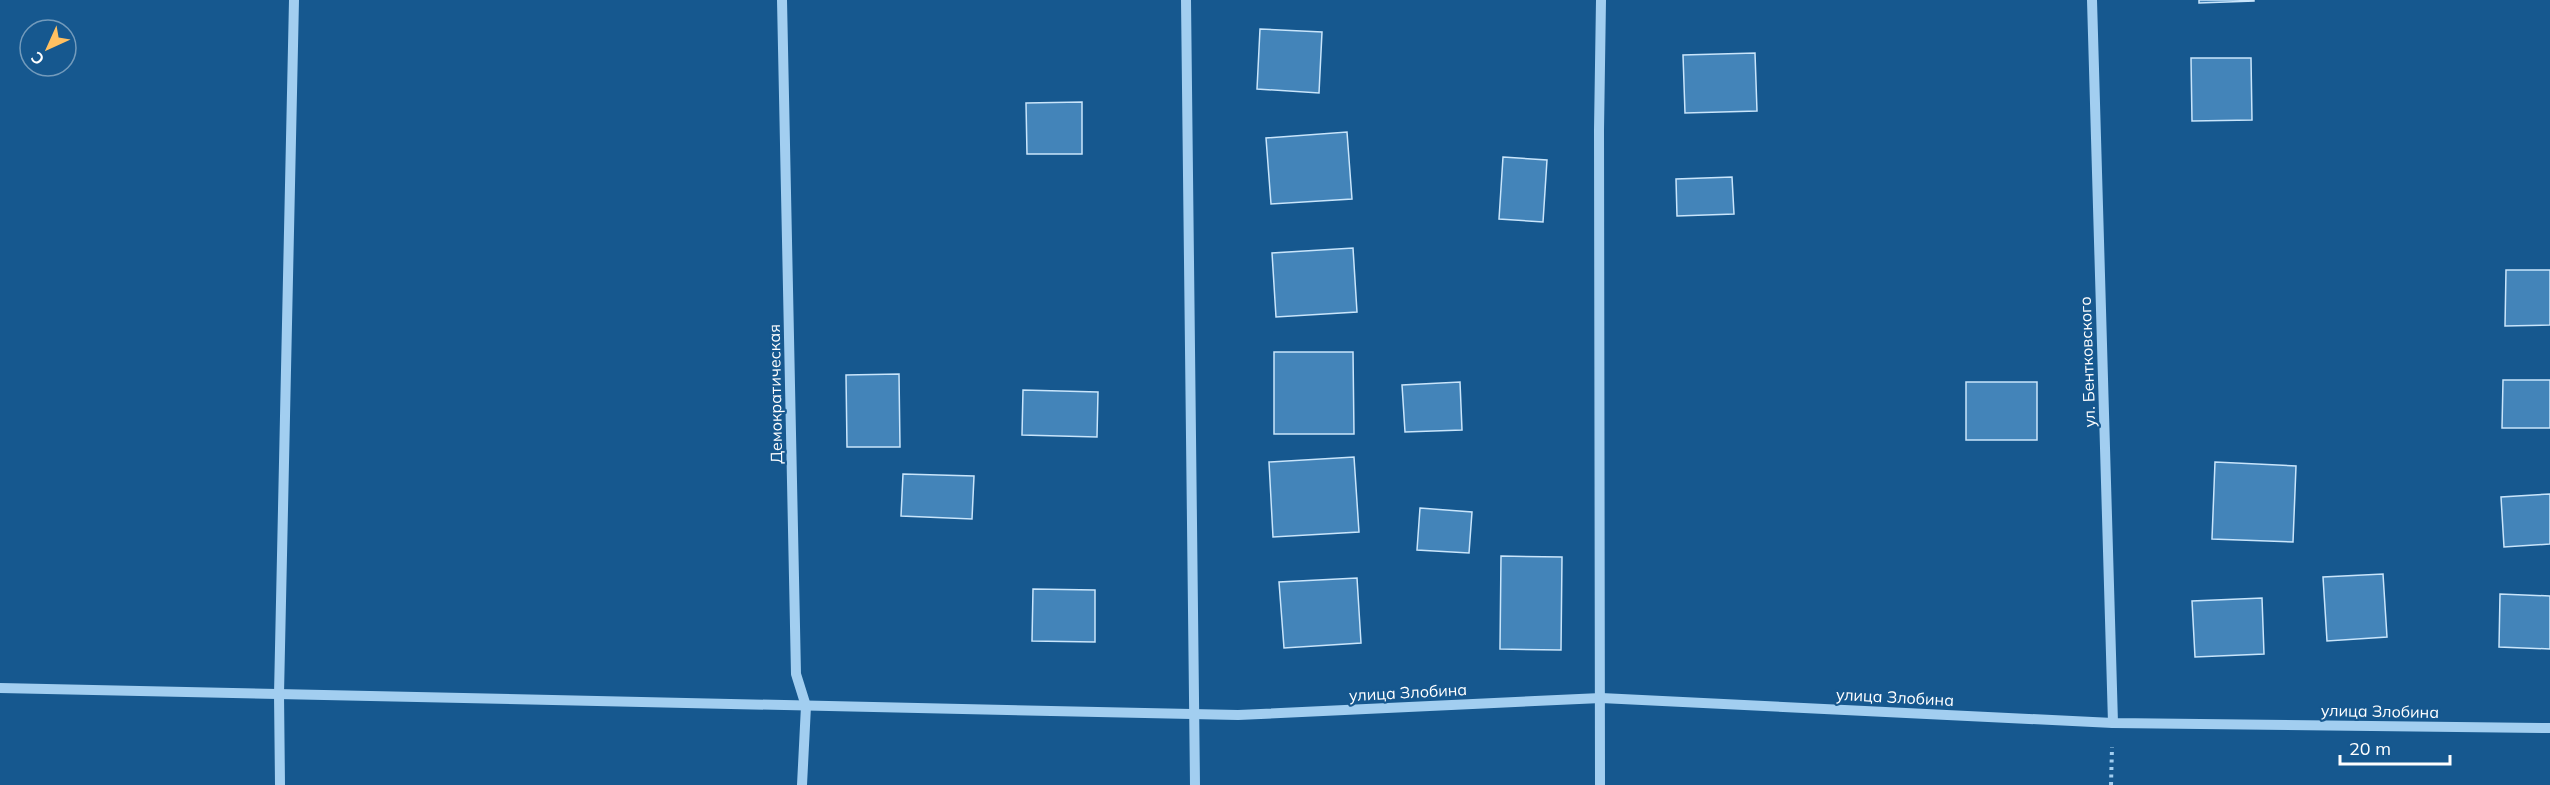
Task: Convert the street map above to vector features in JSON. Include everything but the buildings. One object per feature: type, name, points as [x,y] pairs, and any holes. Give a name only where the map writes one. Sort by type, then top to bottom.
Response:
[{"type":"street","points":[[280,785],[279,694],[294,0]]},
{"type":"street","name":"Демократическая","points":[[782,0],[796,674],[806,706],[802,785]]},
{"type":"street","points":[[1186,0],[1196,785]]},
{"type":"street","points":[[1600,785],[1599,153],[1601,0]]},
{"type":"street","name":"ул. Бентковского","points":[[2092,0],[2113,723]]},
{"type":"street","name":"улица Злобина","points":[[0,688],[1238,715],[1601,698],[2113,723],[2550,728]]},
{"type":"path","points":[[2111,785],[2113,723]]}]
